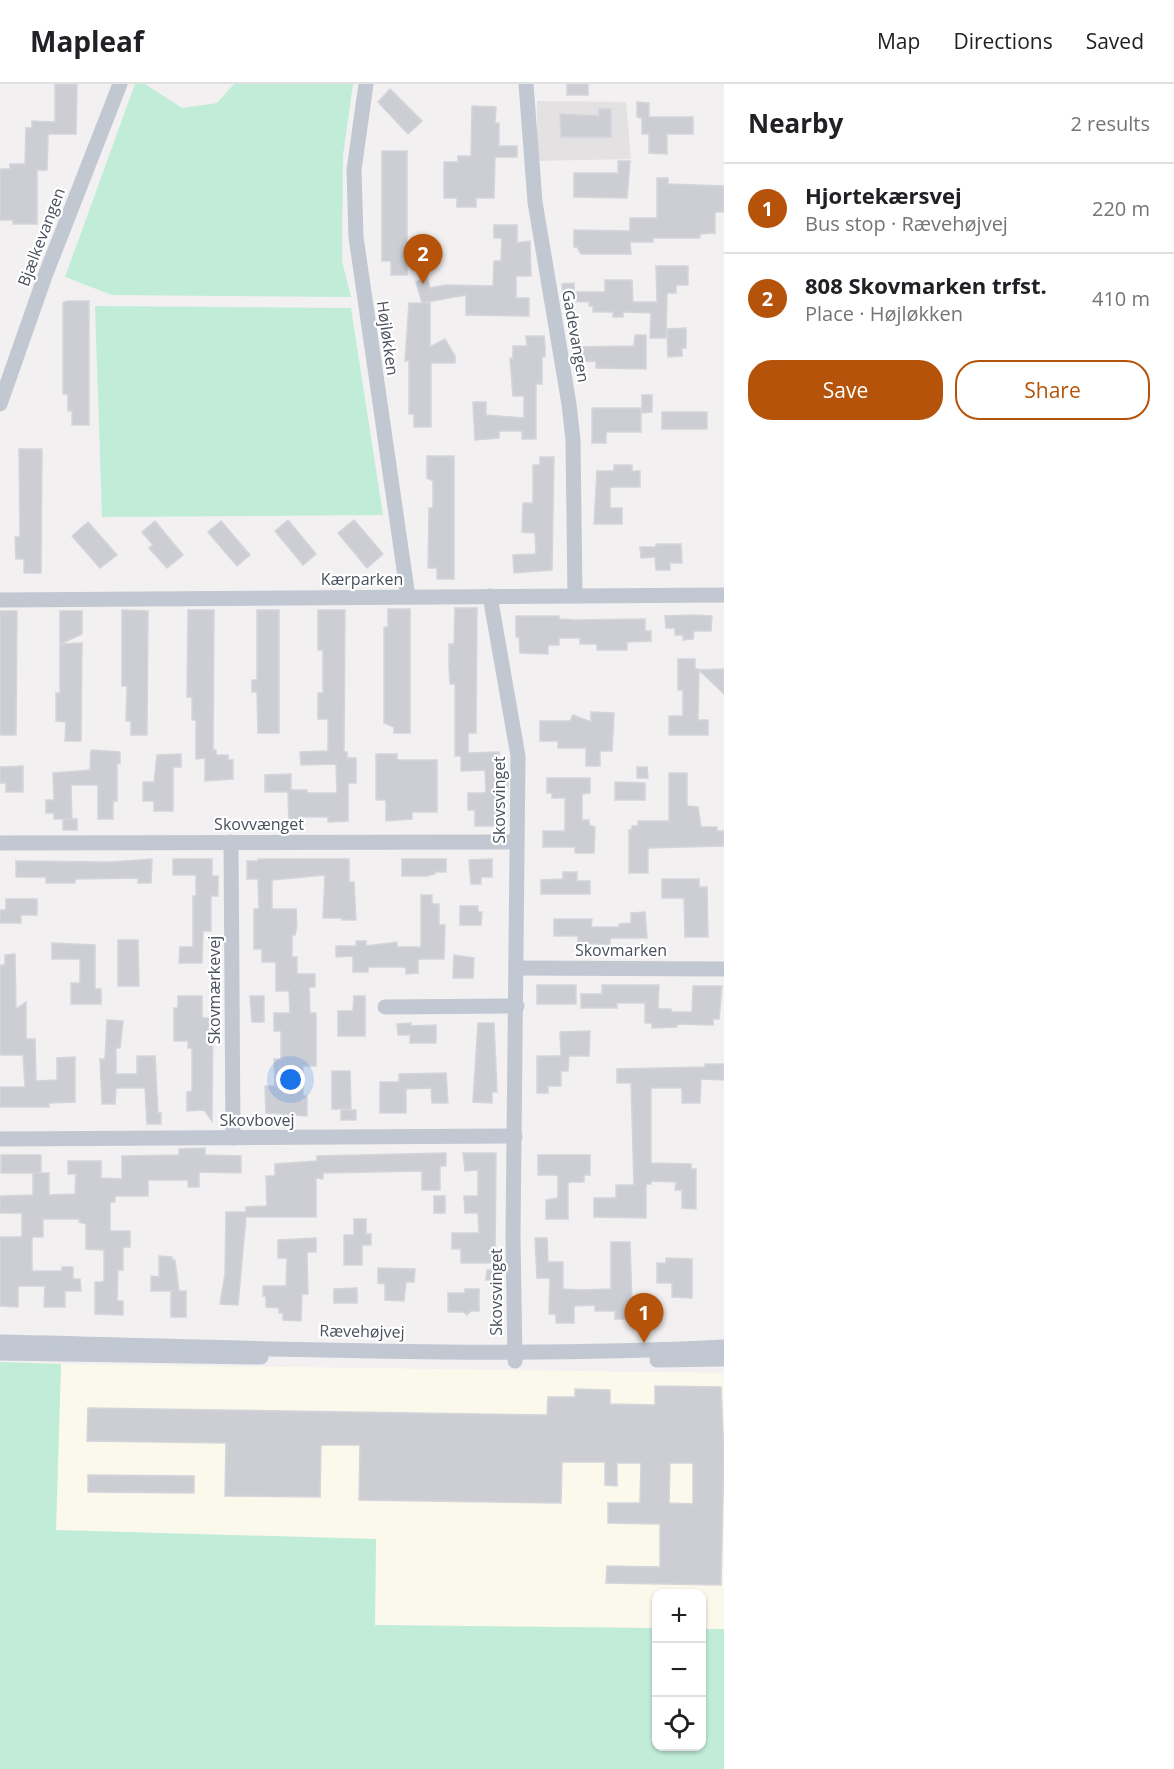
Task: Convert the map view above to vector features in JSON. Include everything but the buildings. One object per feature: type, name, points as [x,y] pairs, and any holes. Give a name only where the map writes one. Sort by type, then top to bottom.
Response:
[{"type":"street","name":"Bjælkevangen","points":[[0,404],[49,266],[120,84]]},
{"type":"street","name":"Højløkken","points":[[366,84],[354,170],[356,237],[408,597]]},
{"type":"street","name":"Gadevangen","points":[[526,84],[535,202],[573,440],[575,596]]},
{"type":"street","name":"Kærparken","points":[[0,600],[724,595]]},
{"type":"street","name":"Skovsvinget","points":[[490,596],[516,740],[518,968],[514,1356]]},
{"type":"street","name":"Skovmærkevej","points":[[231,842],[233,1138]]},
{"type":"street","name":"Skovvænget","points":[[0,843],[517,842]]},
{"type":"street","name":"Skovmarken","points":[[518,968],[724,969]]},
{"type":"street","points":[[385,1007],[517,1006]]},
{"type":"street","name":"Skovbovej","points":[[0,1139],[515,1136]]},
{"type":"street","name":"Rævehøjvej","points":[[0,1342],[514,1356],[724,1347]]},
{"type":"street","name":"Rævehøjvej","points":[[0,1353],[724,1359]]},
{"type":"shaded area","points":[[537,101],[626,102],[631,159],[537,161]]},
{"type":"shaded area","points":[[61,1364],[724,1373],[724,1629],[706,1629],[706,1589],[652,1589],[652,1628],[375,1625],[376,1539],[56,1530]]},
{"type":"green space","points":[[135,84],[145,84],[182,108],[217,103],[234,84],[353,84],[343,155],[342,261],[351,297],[112,295],[65,277]]},
{"type":"green space","points":[[95,306],[351,308],[383,515],[102,517]]},
{"type":"green space","points":[[0,1362],[61,1364],[56,1530],[376,1539],[375,1625],[652,1628],[652,1751],[706,1751],[706,1629],[724,1629],[724,1769],[0,1769]]},
{"type":"place","name":"808 Skovmarken trfst.","points":[[423,284]]},
{"type":"place","name":"Hjortekærsvej","points":[[644,1343]]}]
